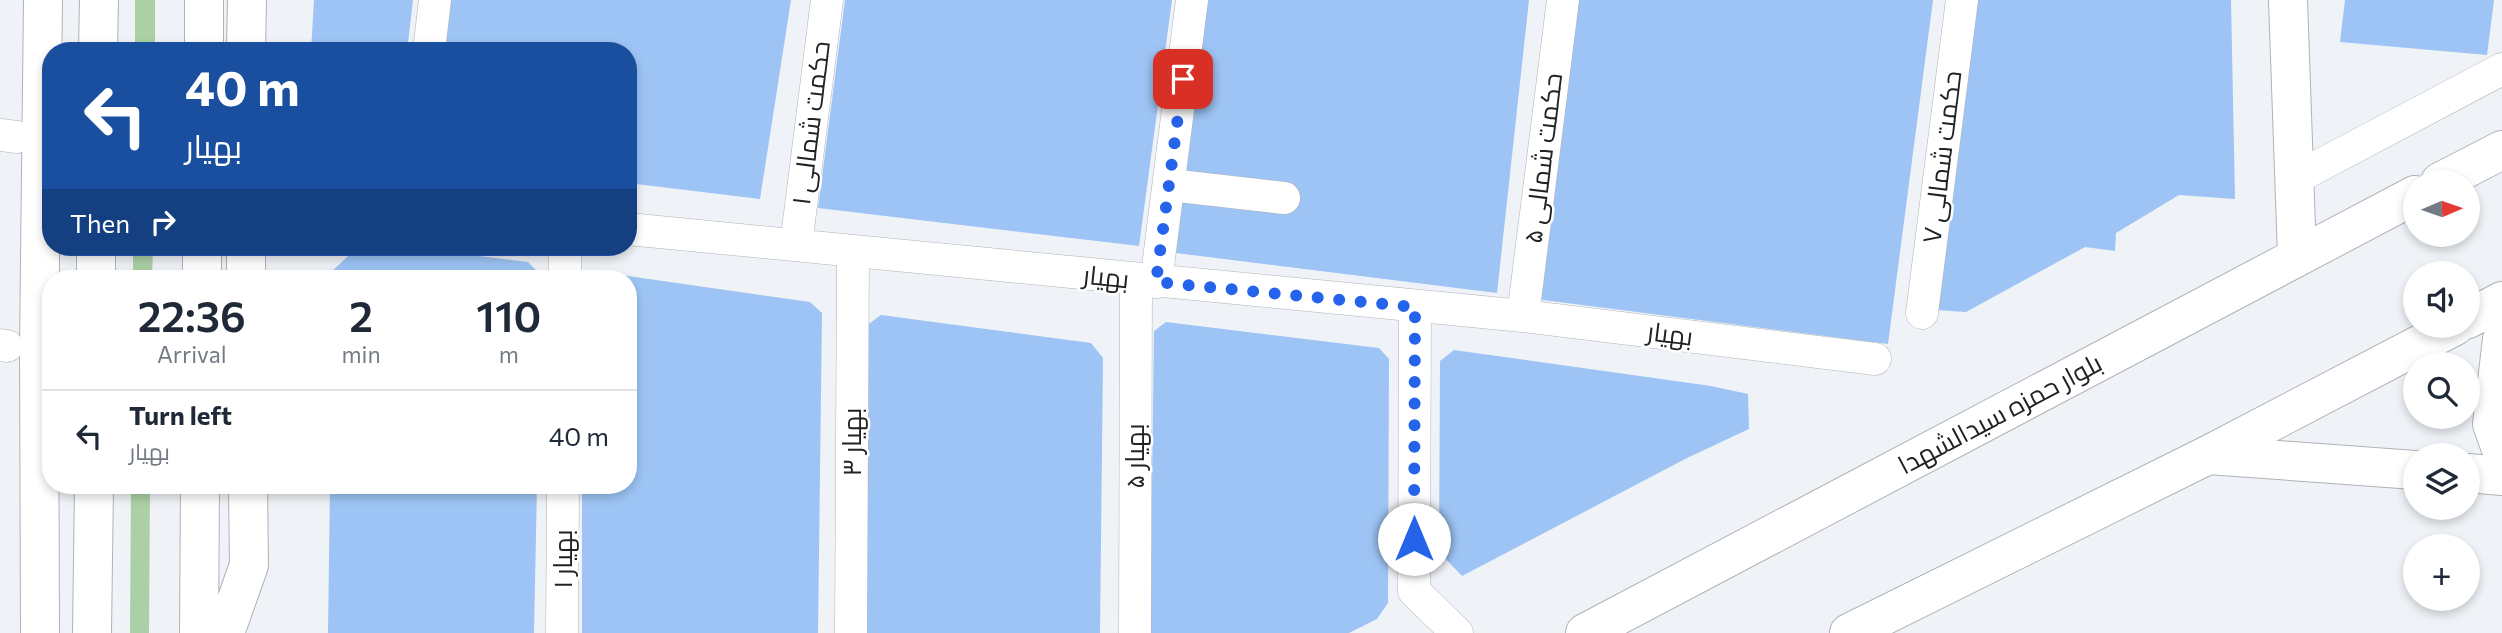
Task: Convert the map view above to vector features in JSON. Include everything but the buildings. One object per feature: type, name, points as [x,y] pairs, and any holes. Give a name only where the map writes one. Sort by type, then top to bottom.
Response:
[{"type":"main road","points":[[42,42],[43,0]]},
{"type":"main road","points":[[98,42],[99,0]]},
{"type":"main road","points":[[204,0],[204,42]]},
{"type":"main road","points":[[246,42],[247,0]]},
{"type":"main road","points":[[2288,0],[2297,256]]},
{"type":"main road","points":[[40,633],[38,348],[42,70]]},
{"type":"main road","points":[[2463,170],[2502,150]]},
{"type":"main road","name":"بلوار حمزه سیدالشهدا","points":[[1585,633],[2403,201]]},
{"type":"main road","points":[[2480,313],[2502,301]]},
{"type":"main road","points":[[1849,633],[2208,455],[2432,338]]},
{"type":"main road","points":[[2502,339],[2493,396],[2492,424],[2502,452]]},
{"type":"main road","points":[[2208,455],[2403,469]]},
{"type":"main road","points":[[2480,474],[2502,476]]},
{"type":"main road","points":[[92,633],[94,494]]},
{"type":"main road","points":[[199,633],[200,494]]},
{"type":"main road","points":[[225,633],[249,565],[248,494]]},
{"type":"street","points":[[430,42],[435,0]]},
{"type":"street","name":"حکمت شمالی ۱","points":[[796,245],[827,0]]},
{"type":"street","name":"بهیار ۵","points":[[1135,633],[1146,281],[1170,185],[1192,0]]},
{"type":"street","name":"حکمت شمالی ۵","points":[[1523,316],[1563,0]]},
{"type":"street","name":"حکمت شمالی ۷","points":[[1922,313],[1962,0]]},
{"type":"street","points":[[2294,179],[2502,69]]},
{"type":"street","points":[[1170,185],[1284,198]]},
{"type":"street","name":"بهیار","points":[[637,230],[1523,316],[1875,359]]},
{"type":"street","name":"بهیار ۳","points":[[851,633],[853,252]]},
{"type":"street","points":[[1415,307],[1414,591],[1457,633]]},
{"type":"street","name":"بهیار ۱","points":[[562,633],[563,494]]},
{"type":"green space","points":[[135,0],[155,0],[155,42],[135,42]]},
{"type":"green space","points":[[133,256],[153,256],[152,270],[133,270]]},
{"type":"green space","points":[[131,494],[150,494],[149,633],[130,633]]},
{"type":"route","points":[[1183,79],[1156,282],[1415,307],[1414,539]]}]
